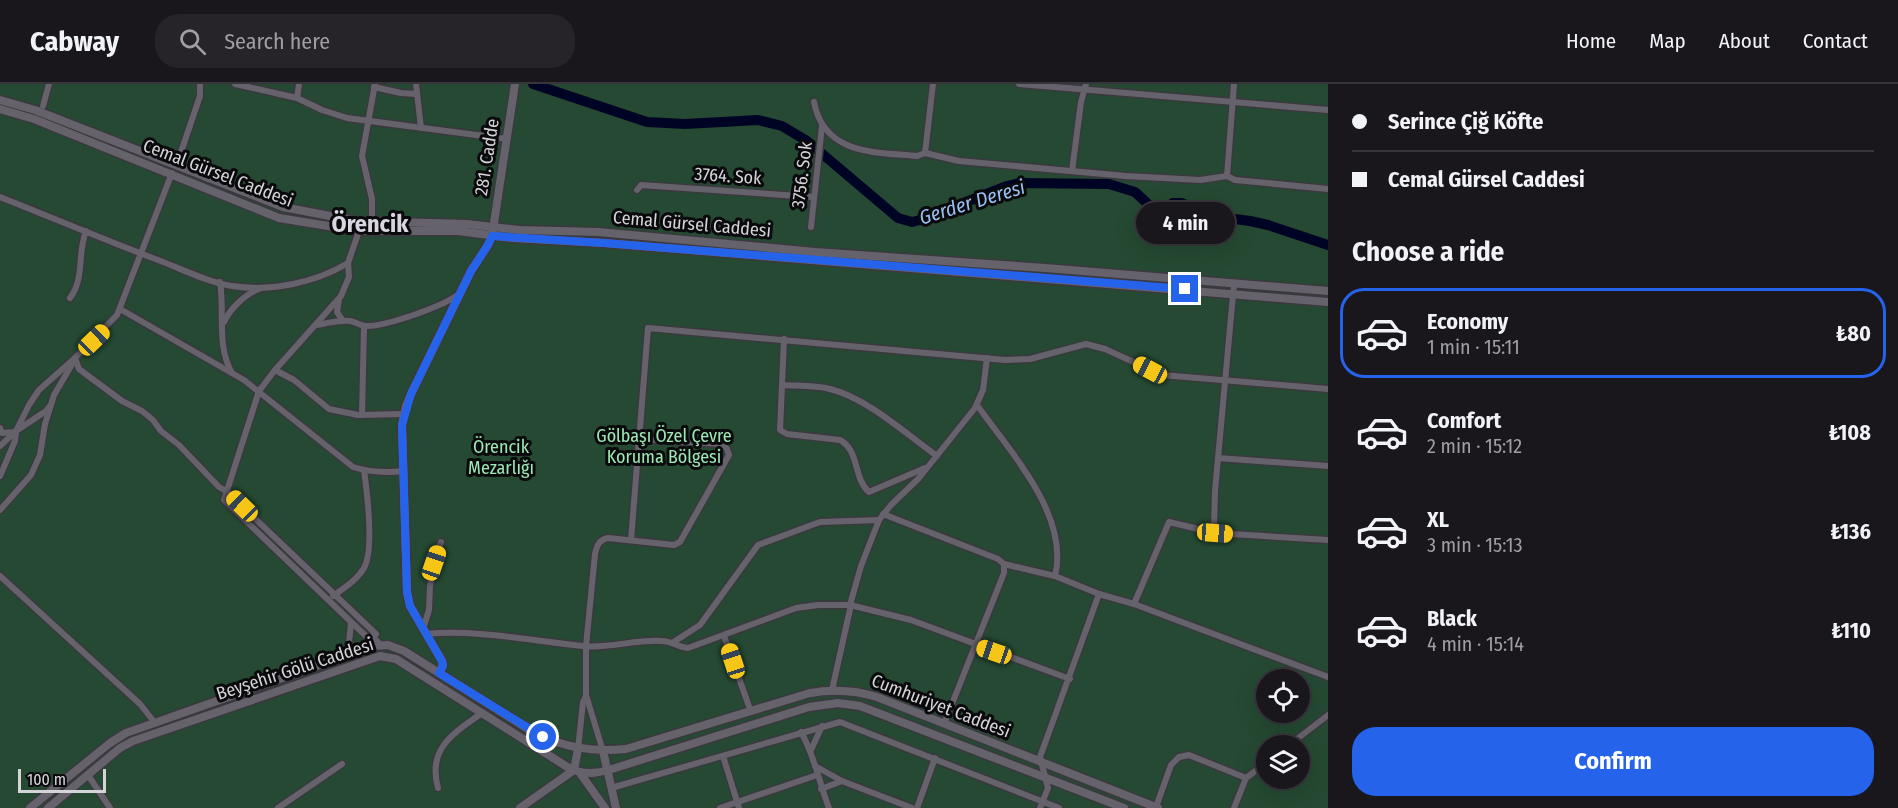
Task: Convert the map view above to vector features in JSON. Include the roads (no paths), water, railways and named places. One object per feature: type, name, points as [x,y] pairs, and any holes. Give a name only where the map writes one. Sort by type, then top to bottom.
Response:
[{"type":"street","points":[[43,106],[49,84]]},
{"type":"street","points":[[177,164],[201,96],[200,84]]},
{"type":"street","points":[[235,84],[297,98],[322,110],[347,118],[507,139]]},
{"type":"street","points":[[297,98],[299,84]]},
{"type":"street","points":[[416,84],[421,128]]},
{"type":"street","name":"281. Cadde","points":[[492,232],[515,84]]},
{"type":"street","points":[[925,153],[933,84]]},
{"type":"street","points":[[1019,84],[1086,87],[1328,110]]},
{"type":"street","points":[[1227,176],[1234,84]]},
{"type":"street","points":[[372,221],[372,199],[362,156],[374,85],[401,93],[416,94]]},
{"type":"street","points":[[1072,171],[1081,102],[1086,87]]},
{"type":"street","name":"Cemal Gürsel Caddesi","points":[[0,100],[35,110],[283,207],[356,220],[467,224],[492,232]]},
{"type":"street","points":[[814,102],[816,114],[822,126],[835,138],[856,150],[917,156],[925,153],[959,161],[1181,180],[1227,176],[1235,180],[1328,189]]},
{"type":"street","name":"Cemal Gürsel Caddesi","points":[[0,109],[34,119],[279,218],[359,231],[492,232],[604,243],[1233,288],[1328,291]]},
{"type":"street","name":"3756. Sok","points":[[811,227],[822,126]]},
{"type":"street","points":[[0,476],[15,441],[16,431],[39,390],[107,328],[120,309],[172,173]]},
{"type":"street","name":"3764. Sok","points":[[639,188],[813,196]]},
{"type":"street","points":[[0,197],[141,254],[220,282],[262,288]]},
{"type":"street","points":[[70,298],[79,282],[81,243],[86,231]]},
{"type":"street","points":[[344,321],[337,312],[349,276],[348,263],[359,231]]},
{"type":"street","points":[[439,673],[443,666],[442,661],[410,606],[407,592],[402,425],[411,394],[492,232]]},
{"type":"street","points":[[222,325],[233,308],[253,291],[310,279],[348,263]]},
{"type":"street","points":[[220,282],[224,350],[232,373]]},
{"type":"street","points":[[1215,533],[1218,458],[1233,288]]},
{"type":"street","name":"Cemal Gürsel Caddesi","points":[[1233,288],[1328,302]]},
{"type":"street","points":[[317,325],[344,321],[369,326],[431,309],[450,301],[460,293]]},
{"type":"street","points":[[341,297],[259,391],[224,500],[369,639],[373,637]]},
{"type":"street","points":[[120,309],[259,391],[353,467],[364,471],[392,473],[403,471]]},
{"type":"street","points":[[362,415],[364,326]]},
{"type":"street","points":[[631,540],[648,328],[987,358],[1030,359],[1086,345],[1105,349],[1162,375],[1328,389]]},
{"type":"street","points":[[784,339],[780,430],[787,434],[840,440],[846,443],[852,451],[866,490],[873,491],[927,468]]},
{"type":"street","points":[[0,510],[32,475],[40,455],[54,395],[68,374],[75,358]]},
{"type":"street","points":[[75,358],[80,369],[122,401],[142,411],[153,420],[161,432],[179,445],[219,487],[226,491],[376,634],[373,637]]},
{"type":"street","points":[[832,690],[861,566],[879,520],[927,468],[976,405],[983,390],[987,358]]},
{"type":"street","points":[[275,370],[294,380],[329,409],[362,415],[404,414]]},
{"type":"street","points":[[783,385],[824,388],[847,395],[937,456]]},
{"type":"street","points":[[0,446],[16,431],[46,411],[52,403]]},
{"type":"street","points":[[976,405],[1034,486],[1047,509],[1058,543],[1055,576]]},
{"type":"street","points":[[0,428],[5,434],[16,431]]},
{"type":"street","points":[[616,808],[603,751],[586,695],[586,646],[597,545],[608,538],[674,545],[680,542],[729,455],[728,449],[722,444],[639,439]]},
{"type":"street","points":[[1218,458],[1328,466]]},
{"type":"street","points":[[328,600],[356,577],[368,559],[368,515],[364,471]]},
{"type":"street","points":[[884,514],[998,559],[1004,564],[1055,576],[1328,677]]},
{"type":"street","points":[[672,643],[700,625],[758,545],[820,522],[879,520]]},
{"type":"street","points":[[1134,604],[1169,522],[1215,533],[1328,540]]},
{"type":"street","points":[[425,632],[434,563],[441,542]]},
{"type":"street","points":[[944,724],[1004,573],[1004,564]]},
{"type":"street","points":[[0,576],[140,704],[155,723],[159,733]]},
{"type":"street","points":[[1040,808],[1048,788],[1040,757],[1099,594]]},
{"type":"street","points":[[425,632],[586,646],[660,640],[688,648],[796,608],[818,604],[851,605],[911,620],[1070,679]]},
{"type":"street","points":[[348,654],[351,622]]},
{"type":"street","points":[[724,636],[751,712]]},
{"type":"street","points":[[373,637],[381,645],[382,656]]},
{"type":"street","points":[[30,808],[110,743],[129,732],[348,654],[381,645]]},
{"type":"street","name":"Cumhuriyet Caddesi","points":[[381,645],[396,647],[533,732],[578,749],[603,751],[626,749],[810,693],[832,690],[867,694],[1157,808]]},
{"type":"street","name":"Beyşehir Gölü Caddesi","points":[[48,808],[120,748],[133,741],[355,663],[382,656],[396,659],[577,772]]},
{"type":"street","points":[[422,675],[428,666]]},
{"type":"street","points":[[444,689],[450,680]]},
{"type":"street","points":[[586,695],[583,702],[577,772],[605,808]]},
{"type":"street","name":"Cumhuriyet Caddesi","points":[[607,771],[809,707],[838,703],[860,706],[1124,808]]},
{"type":"street","points":[[438,788],[437,759],[443,743],[482,713]]},
{"type":"street","points":[[1302,735],[1328,715]]},
{"type":"street","points":[[611,788],[835,722],[846,723],[1059,808]]},
{"type":"street","points":[[812,750],[822,726]]},
{"type":"street","points":[[129,732],[133,741]]},
{"type":"street","points":[[801,732],[812,750],[821,789],[829,808]]},
{"type":"street","points":[[1157,808],[1171,765],[1179,757],[1190,754],[1246,778]]},
{"type":"street","points":[[723,756],[738,805]]},
{"type":"street","points":[[917,808],[935,758]]},
{"type":"street","points":[[282,807],[342,764]]},
{"type":"street","points":[[815,766],[842,781],[907,808]]},
{"type":"street","points":[[1234,808],[1246,778],[1256,770]]},
{"type":"street","points":[[520,808],[577,772],[590,774],[607,771]]},
{"type":"street","points":[[88,775],[110,808]]},
{"type":"street","points":[[720,808],[738,805],[817,775]]},
{"type":"street","points":[[821,789],[842,781]]},
{"type":"waterway","name":"Gerder Deresi","points":[[533,84],[647,122],[685,124],[758,120],[782,126],[807,141],[898,218],[912,222],[1020,183],[1109,184],[1135,192],[1149,205],[1157,208],[1164,209],[1173,203],[1182,203],[1212,216],[1268,225],[1328,245]]},
{"type":"district","name":"Örencik","points":[[370,224]]},
{"type":"park label","name":"Gölbaşı Özel Çevre Koruma Bölgesi","points":[[664,446]]},
{"type":"park label","name":"Örencik Mezarlığı","points":[[501,457]]}]
